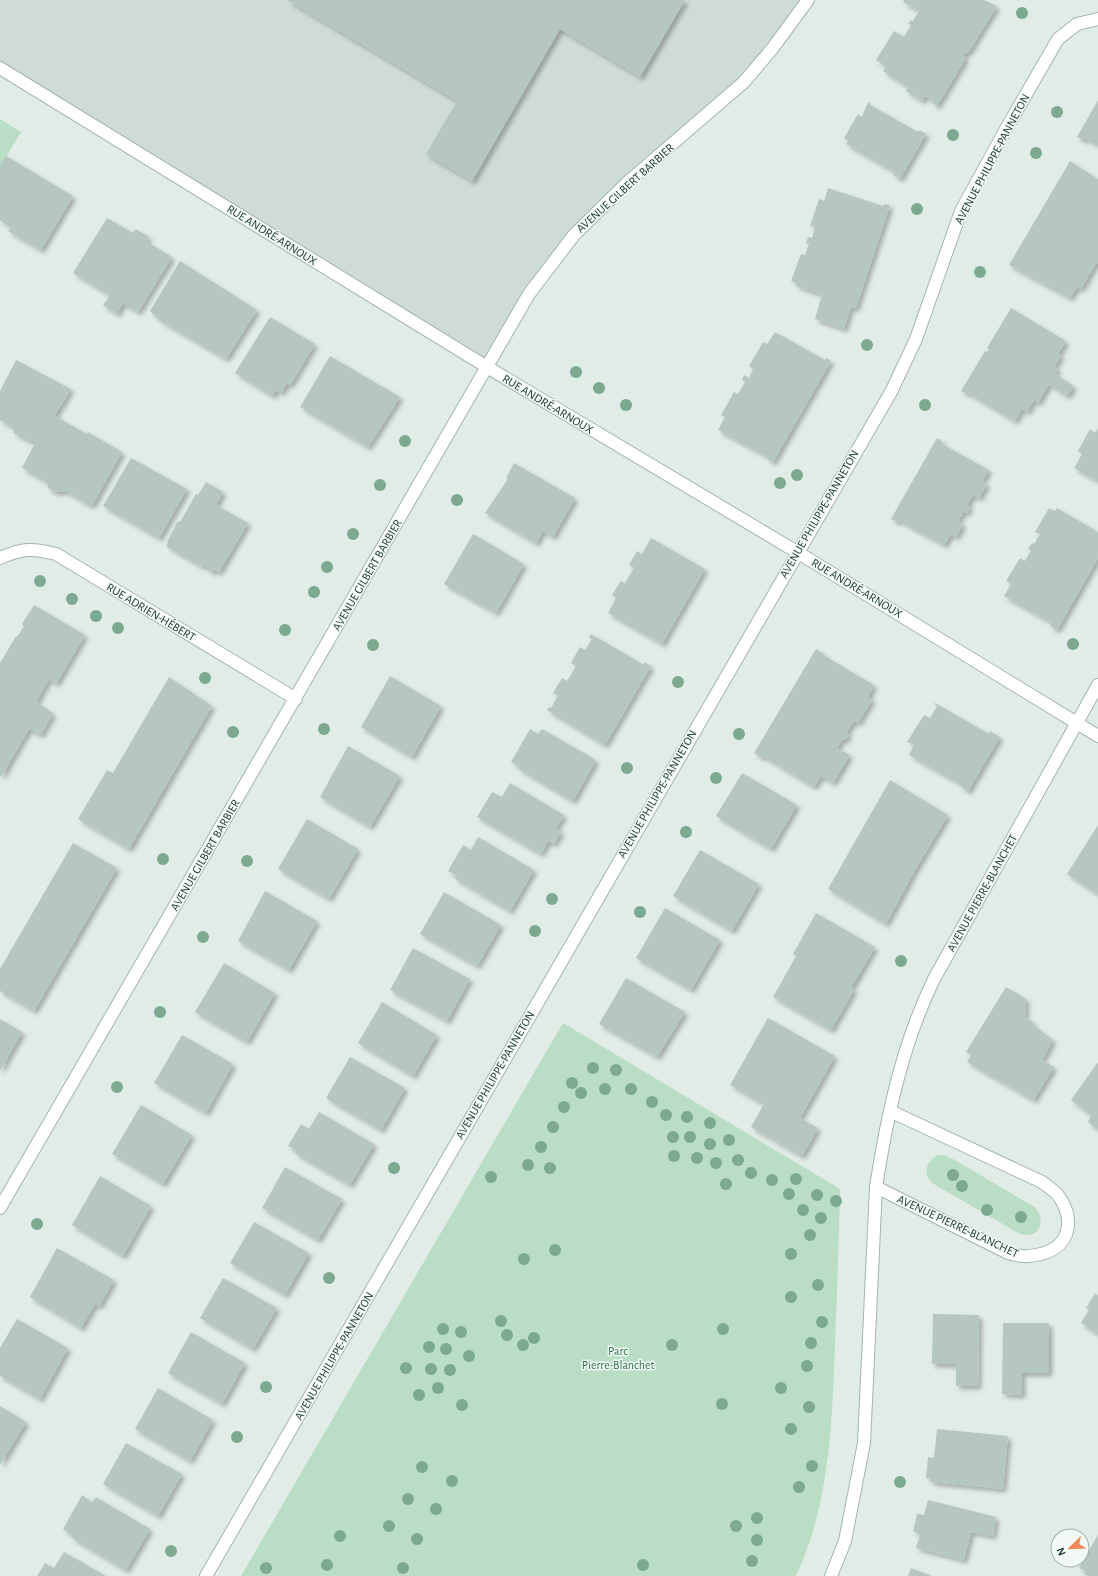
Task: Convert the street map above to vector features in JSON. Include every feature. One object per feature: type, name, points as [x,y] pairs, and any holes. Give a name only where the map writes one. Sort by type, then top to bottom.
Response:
[{"type":"street","name":"AVENUE GILBERT BARBIER","points":[[0,1208],[296,699],[529,294],[574,235],[628,182],[744,82],[772,49],[808,0]]},
{"type":"street","name":"AVENUE PHILIPPE-PANNETON","points":[[206,1576],[797,552],[891,392],[916,339],[961,211],[1006,129],[1058,39],[1077,24],[1098,19]]},
{"type":"street","name":"RUE ANDRÉ-ARNOUX","points":[[0,68],[487,367],[797,552],[1098,736]]},
{"type":"street","name":"RUE ADRIEN-HÉBERT","points":[[0,558],[16,551],[36,549],[56,554],[296,699]]},
{"type":"street","name":"AVENUE PIERRE-BLANCHET","points":[[831,1576],[845,1541],[864,1443],[876,1187],[882,1148],[897,1079],[917,1013],[934,979],[1098,686]]},
{"type":"street","name":"AVENUE PIERRE-BLANCHET","points":[[876,1187],[1008,1253],[1024,1258],[1052,1251],[1064,1242],[1068,1225],[1064,1207],[1056,1193],[1042,1182],[890,1111]]},
{"type":"shaded area","points":[[0,0],[808,0],[772,49],[574,235],[487,367],[0,68]]},
{"type":"green space","points":[[0,119],[21,132],[0,167]]},
{"type":"green space","name":"Parc Pierre-Blanchet","points":[[563,1023],[840,1189],[834,1373],[827,1462],[816,1520],[807,1549],[796,1576],[241,1576]]},
{"type":"green space","points":[[937,1155],[944,1155],[953,1159],[1036,1208],[1039,1214],[1040,1225],[1035,1233],[1025,1235],[1018,1233],[932,1183],[927,1175],[927,1168],[928,1164]]},
{"type":"building","points":[[287,0],[685,0],[640,77],[560,29],[472,181],[426,154],[457,101]]},
{"type":"building","points":[[904,0],[984,0],[997,6],[968,53],[966,52],[963,56],[966,58],[937,106],[932,103],[934,101],[925,96],[922,101],[906,91],[908,87],[883,71],[886,66],[876,60],[894,31],[904,37],[911,25],[908,24],[911,20],[913,21],[920,9],[916,9],[903,2]]},
{"type":"building","points":[[1098,100],[1098,145],[1085,138],[1083,140],[1077,137]]},
{"type":"building","points":[[868,102],[871,104],[870,105],[918,132],[920,130],[926,134],[900,179],[893,175],[895,172],[846,144],[848,141],[844,138],[858,114],[862,117]]},
{"type":"building","points":[[6,156],[73,196],[41,250],[8,231],[11,227],[0,220],[0,166]]},
{"type":"building","points":[[1070,161],[1098,179],[1098,264],[1096,263],[1081,289],[1077,287],[1070,298],[1009,265]]},
{"type":"building","points":[[828,188],[883,206],[884,204],[890,205],[856,308],[851,307],[844,329],[815,319],[822,294],[796,286],[797,283],[791,281],[801,254],[805,255],[809,244],[806,243],[808,237],[812,238],[815,227],[810,226],[819,199],[824,201]]},
{"type":"building","points":[[107,218],[133,233],[136,229],[149,237],[146,241],[172,257],[138,312],[123,303],[117,314],[103,305],[110,295],[73,273]]},
{"type":"building","points":[[180,261],[257,310],[226,359],[161,321],[150,311]]},
{"type":"building","points":[[1011,308],[1066,341],[1058,354],[1061,356],[1054,367],[1058,369],[1055,374],[1074,386],[1067,396],[1049,384],[1038,403],[1034,400],[1027,412],[1022,409],[1015,421],[968,393],[967,394],[961,391],[985,351],[987,352],[989,349],[987,348]]},
{"type":"building","points":[[270,317],[315,344],[290,385],[287,383],[281,393],[276,390],[273,396],[235,373]]},
{"type":"building","points":[[775,332],[825,360],[826,358],[831,361],[773,462],[767,459],[768,457],[718,430],[725,417],[721,415],[734,392],[738,394],[745,382],[742,380],[744,375],[749,378],[753,369],[749,366],[763,342],[767,344]]},
{"type":"building","points":[[330,356],[400,397],[368,447],[300,407]]},
{"type":"building","points":[[16,360],[71,389],[55,415],[58,418],[87,434],[88,432],[122,452],[93,504],[89,505],[66,491],[55,492],[48,488],[47,482],[22,468],[36,441],[27,440],[14,433],[13,427],[0,420],[0,391]]},
{"type":"building","points":[[1098,428],[1098,481],[1074,468],[1082,454],[1078,451],[1090,429],[1095,433]]},
{"type":"building","points":[[937,438],[943,442],[942,444],[989,470],[982,481],[987,484],[979,498],[973,495],[967,505],[970,507],[967,513],[964,511],[958,521],[963,524],[956,537],[951,534],[944,545],[898,520],[897,522],[891,519]]},
{"type":"building","points":[[131,458],[187,489],[159,538],[103,506]]},
{"type":"building","points":[[514,463],[575,498],[553,537],[543,531],[536,543],[485,513],[508,479],[506,478]]},
{"type":"building","points":[[206,482],[223,492],[216,505],[248,523],[219,572],[215,570],[211,572],[204,565],[203,567],[166,546],[178,521],[180,522],[196,494],[198,495]]},
{"type":"building","points":[[1049,508],[1055,511],[1057,508],[1098,532],[1098,558],[1057,630],[1050,626],[1052,623],[1004,596],[1011,584],[1006,581],[1020,558],[1025,561],[1031,550],[1028,549],[1032,543],[1034,544],[1040,534],[1035,532]]},
{"type":"building","points":[[473,534],[524,564],[496,613],[444,584]]},
{"type":"building","points":[[651,538],[705,569],[662,644],[608,613],[616,598],[612,595],[621,581],[625,583],[634,568],[629,565],[637,551],[642,554]]},
{"type":"building","points":[[34,605],[85,635],[56,684],[49,679],[36,702],[53,713],[41,735],[29,729],[1,777],[0,663],[16,636],[17,637],[24,626],[22,624]]},
{"type":"building","points":[[591,634],[644,665],[645,662],[651,666],[605,745],[547,710],[549,707],[551,708],[558,696],[553,693],[562,678],[567,681],[576,666],[571,663],[580,647],[585,650],[592,639],[589,638]]},
{"type":"building","points":[[816,649],[824,654],[823,655],[874,685],[868,697],[872,700],[858,723],[854,721],[846,733],[849,735],[845,740],[843,739],[837,748],[850,755],[833,783],[821,776],[814,787],[763,756],[762,758],[754,753]]},
{"type":"building","points":[[390,676],[441,706],[412,757],[361,727]]},
{"type":"building","points":[[169,677],[212,706],[129,849],[78,819],[107,770],[113,773]]},
{"type":"building","points":[[935,703],[989,734],[990,731],[1000,737],[968,791],[960,786],[961,784],[909,755],[914,745],[907,742],[924,715],[930,718],[937,706],[934,704]]},
{"type":"building","points":[[530,729],[538,734],[542,729],[596,760],[573,801],[519,769],[520,767],[511,762]]},
{"type":"building","points":[[348,746],[400,776],[370,827],[320,797]]},
{"type":"building","points":[[742,773],[797,805],[771,849],[716,816]]},
{"type":"building","points":[[890,780],[948,815],[915,870],[886,924],[828,889]]},
{"type":"building","points":[[510,783],[564,815],[556,828],[561,832],[554,844],[548,841],[541,854],[477,817],[492,792],[502,797]]},
{"type":"building","points":[[307,819],[358,849],[329,899],[278,869]]},
{"type":"building","points":[[1098,825],[1098,894],[1067,874]]},
{"type":"building","points":[[478,837],[534,870],[510,911],[454,878],[456,875],[448,871],[463,845],[471,850]]},
{"type":"building","points":[[73,843],[117,868],[34,1011],[0,991],[0,969]]},
{"type":"building","points":[[700,850],[759,884],[732,931],[673,896]]},
{"type":"building","points":[[265,891],[317,921],[289,970],[238,941]]},
{"type":"building","points":[[444,892],[501,925],[477,966],[420,934]]},
{"type":"building","points":[[665,908],[720,940],[691,990],[636,958]]},
{"type":"building","points":[[816,913],[875,947],[851,988],[854,990],[831,1030],[773,997],[796,956],[793,954]]},
{"type":"building","points":[[413,948],[470,979],[447,1021],[390,990]]},
{"type":"building","points":[[224,963],[275,993],[247,1042],[195,1012]]},
{"type":"building","points":[[626,978],[685,1012],[657,1057],[599,1024]]},
{"type":"building","points":[[1006,987],[1026,999],[1025,1017],[1033,1022],[1032,1024],[1053,1040],[1042,1060],[1054,1067],[1033,1101],[1032,1099],[967,1062],[971,1055],[966,1052]]},
{"type":"building","points":[[382,1002],[437,1035],[413,1076],[358,1043]]},
{"type":"building","points":[[768,1018],[835,1056],[800,1118],[818,1128],[802,1156],[751,1127],[764,1104],[730,1085]]},
{"type":"building","points":[[0,1019],[22,1032],[0,1071]]},
{"type":"building","points":[[182,1035],[233,1064],[206,1113],[154,1083]]},
{"type":"building","points":[[350,1057],[405,1088],[381,1130],[326,1098]]},
{"type":"building","points":[[1098,1062],[1098,1129],[1088,1122],[1091,1115],[1071,1100]]},
{"type":"building","points":[[141,1105],[192,1135],[163,1184],[112,1154]]},
{"type":"building","points":[[319,1112],[374,1144],[350,1185],[295,1153],[296,1150],[288,1146],[301,1124],[309,1129]]},
{"type":"building","points":[[285,1167],[342,1199],[318,1240],[262,1208]]},
{"type":"building","points":[[100,1176],[151,1206],[123,1256],[72,1225]]},
{"type":"building","points":[[254,1222],[309,1253],[285,1295],[230,1263]]},
{"type":"building","points":[[57,1248],[114,1280],[99,1306],[95,1304],[81,1328],[30,1297]]},
{"type":"building","points":[[223,1278],[277,1308],[253,1349],[200,1318]]},
{"type":"building","points":[[1095,1293],[1098,1295],[1098,1334],[1081,1323],[1089,1310],[1086,1308]]},
{"type":"building","points":[[933,1314],[979,1315],[978,1386],[956,1386],[956,1364],[932,1364]]},
{"type":"building","points":[[17,1319],[68,1348],[40,1399],[0,1376],[0,1348]]},
{"type":"building","points":[[1003,1323],[1049,1323],[1049,1373],[1022,1373],[1022,1395],[1002,1394]]},
{"type":"building","points":[[191,1332],[245,1363],[222,1404],[168,1373]]},
{"type":"building","points":[[158,1388],[213,1420],[190,1461],[135,1429]]},
{"type":"building","points":[[0,1406],[26,1422],[0,1465]]},
{"type":"building","points":[[937,1429],[1008,1436],[1003,1489],[931,1482],[931,1479],[926,1478],[928,1457],[934,1458]]},
{"type":"building","points":[[126,1443],[182,1474],[158,1516],[103,1484]]},
{"type":"building","points":[[82,1495],[92,1502],[96,1497],[150,1529],[126,1570],[72,1538],[73,1536],[63,1529]]},
{"type":"building","points":[[928,1500],[996,1517],[993,1536],[971,1532],[964,1560],[916,1548],[920,1534],[913,1531],[917,1514],[924,1515]]},
{"type":"building","points":[[1098,1535],[1098,1576],[1088,1576],[1084,1574],[1085,1571],[1079,1568],[1090,1568],[1090,1549]]},
{"type":"building","points":[[64,1552],[106,1576],[37,1576],[45,1563],[54,1568]]},
{"type":"building","points":[[911,1568],[932,1576],[908,1576]]}]
